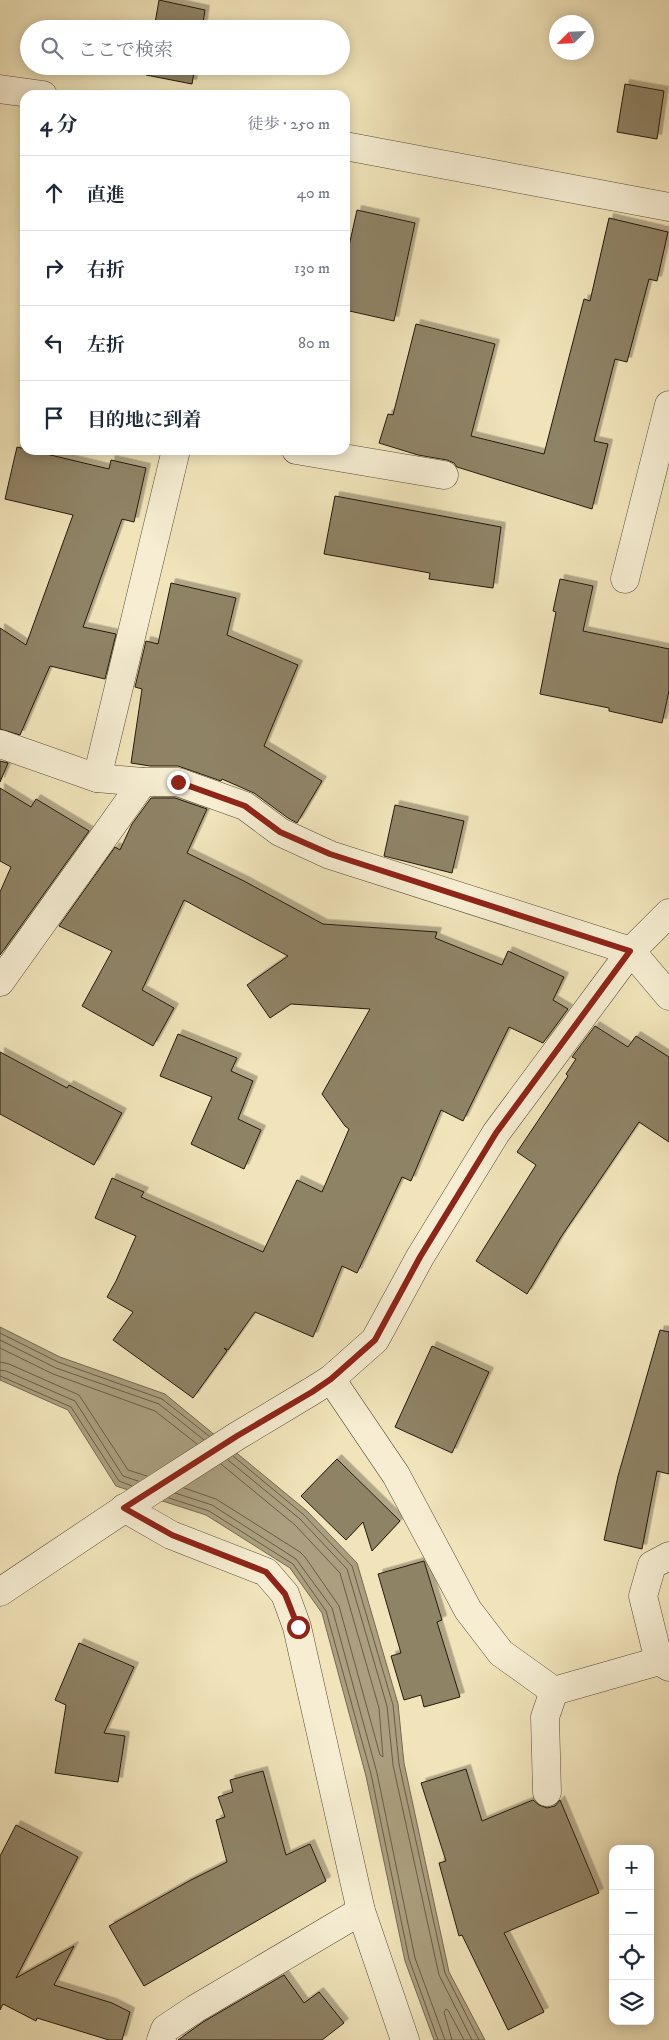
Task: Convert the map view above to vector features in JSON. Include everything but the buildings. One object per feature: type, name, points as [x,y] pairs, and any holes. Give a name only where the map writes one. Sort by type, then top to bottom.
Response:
[{"type":"street","points":[[0,88],[20,91]]},
{"type":"street","points":[[350,147],[669,207]]},
{"type":"street","points":[[625,579],[669,406]]},
{"type":"street","points":[[97,778],[175,455]]},
{"type":"street","points":[[326,455],[444,475]]},
{"type":"street","points":[[0,744],[97,778],[143,782],[178,782],[245,806],[280,832],[330,854],[630,951],[669,996]]},
{"type":"street","points":[[0,982],[143,782]]},
{"type":"street","points":[[0,1592],[131,1503],[331,1379],[375,1340],[420,1257],[496,1133],[630,951],[669,913]]},
{"type":"street","points":[[331,1379],[396,1475],[468,1610],[501,1653],[554,1691],[664,1664],[642,1596],[652,1565],[669,1556]]},
{"type":"street","points":[[131,1503],[172,1535],[266,1572],[285,1594],[298,1627],[361,1911],[405,2040]]},
{"type":"street","points":[[547,1792],[545,1717],[554,1691]]},
{"type":"street","points":[[161,2040],[165,2029],[195,2009],[361,1911]]},
{"type":"water","points":[[0,1327],[60,1357],[165,1394],[307,1511],[357,1563],[398,1704],[404,1763],[449,1972],[485,2040],[434,2040],[405,1961],[366,1776],[322,1613],[290,1568],[206,1515],[116,1486],[68,1410],[0,1380]]},
{"type":"route","points":[[178,782],[245,806],[280,832],[330,854],[630,951],[496,1133],[420,1257],[375,1340],[331,1379],[312,1392],[237,1436],[124,1508],[172,1535],[266,1572],[285,1594],[298,1627]]}]
